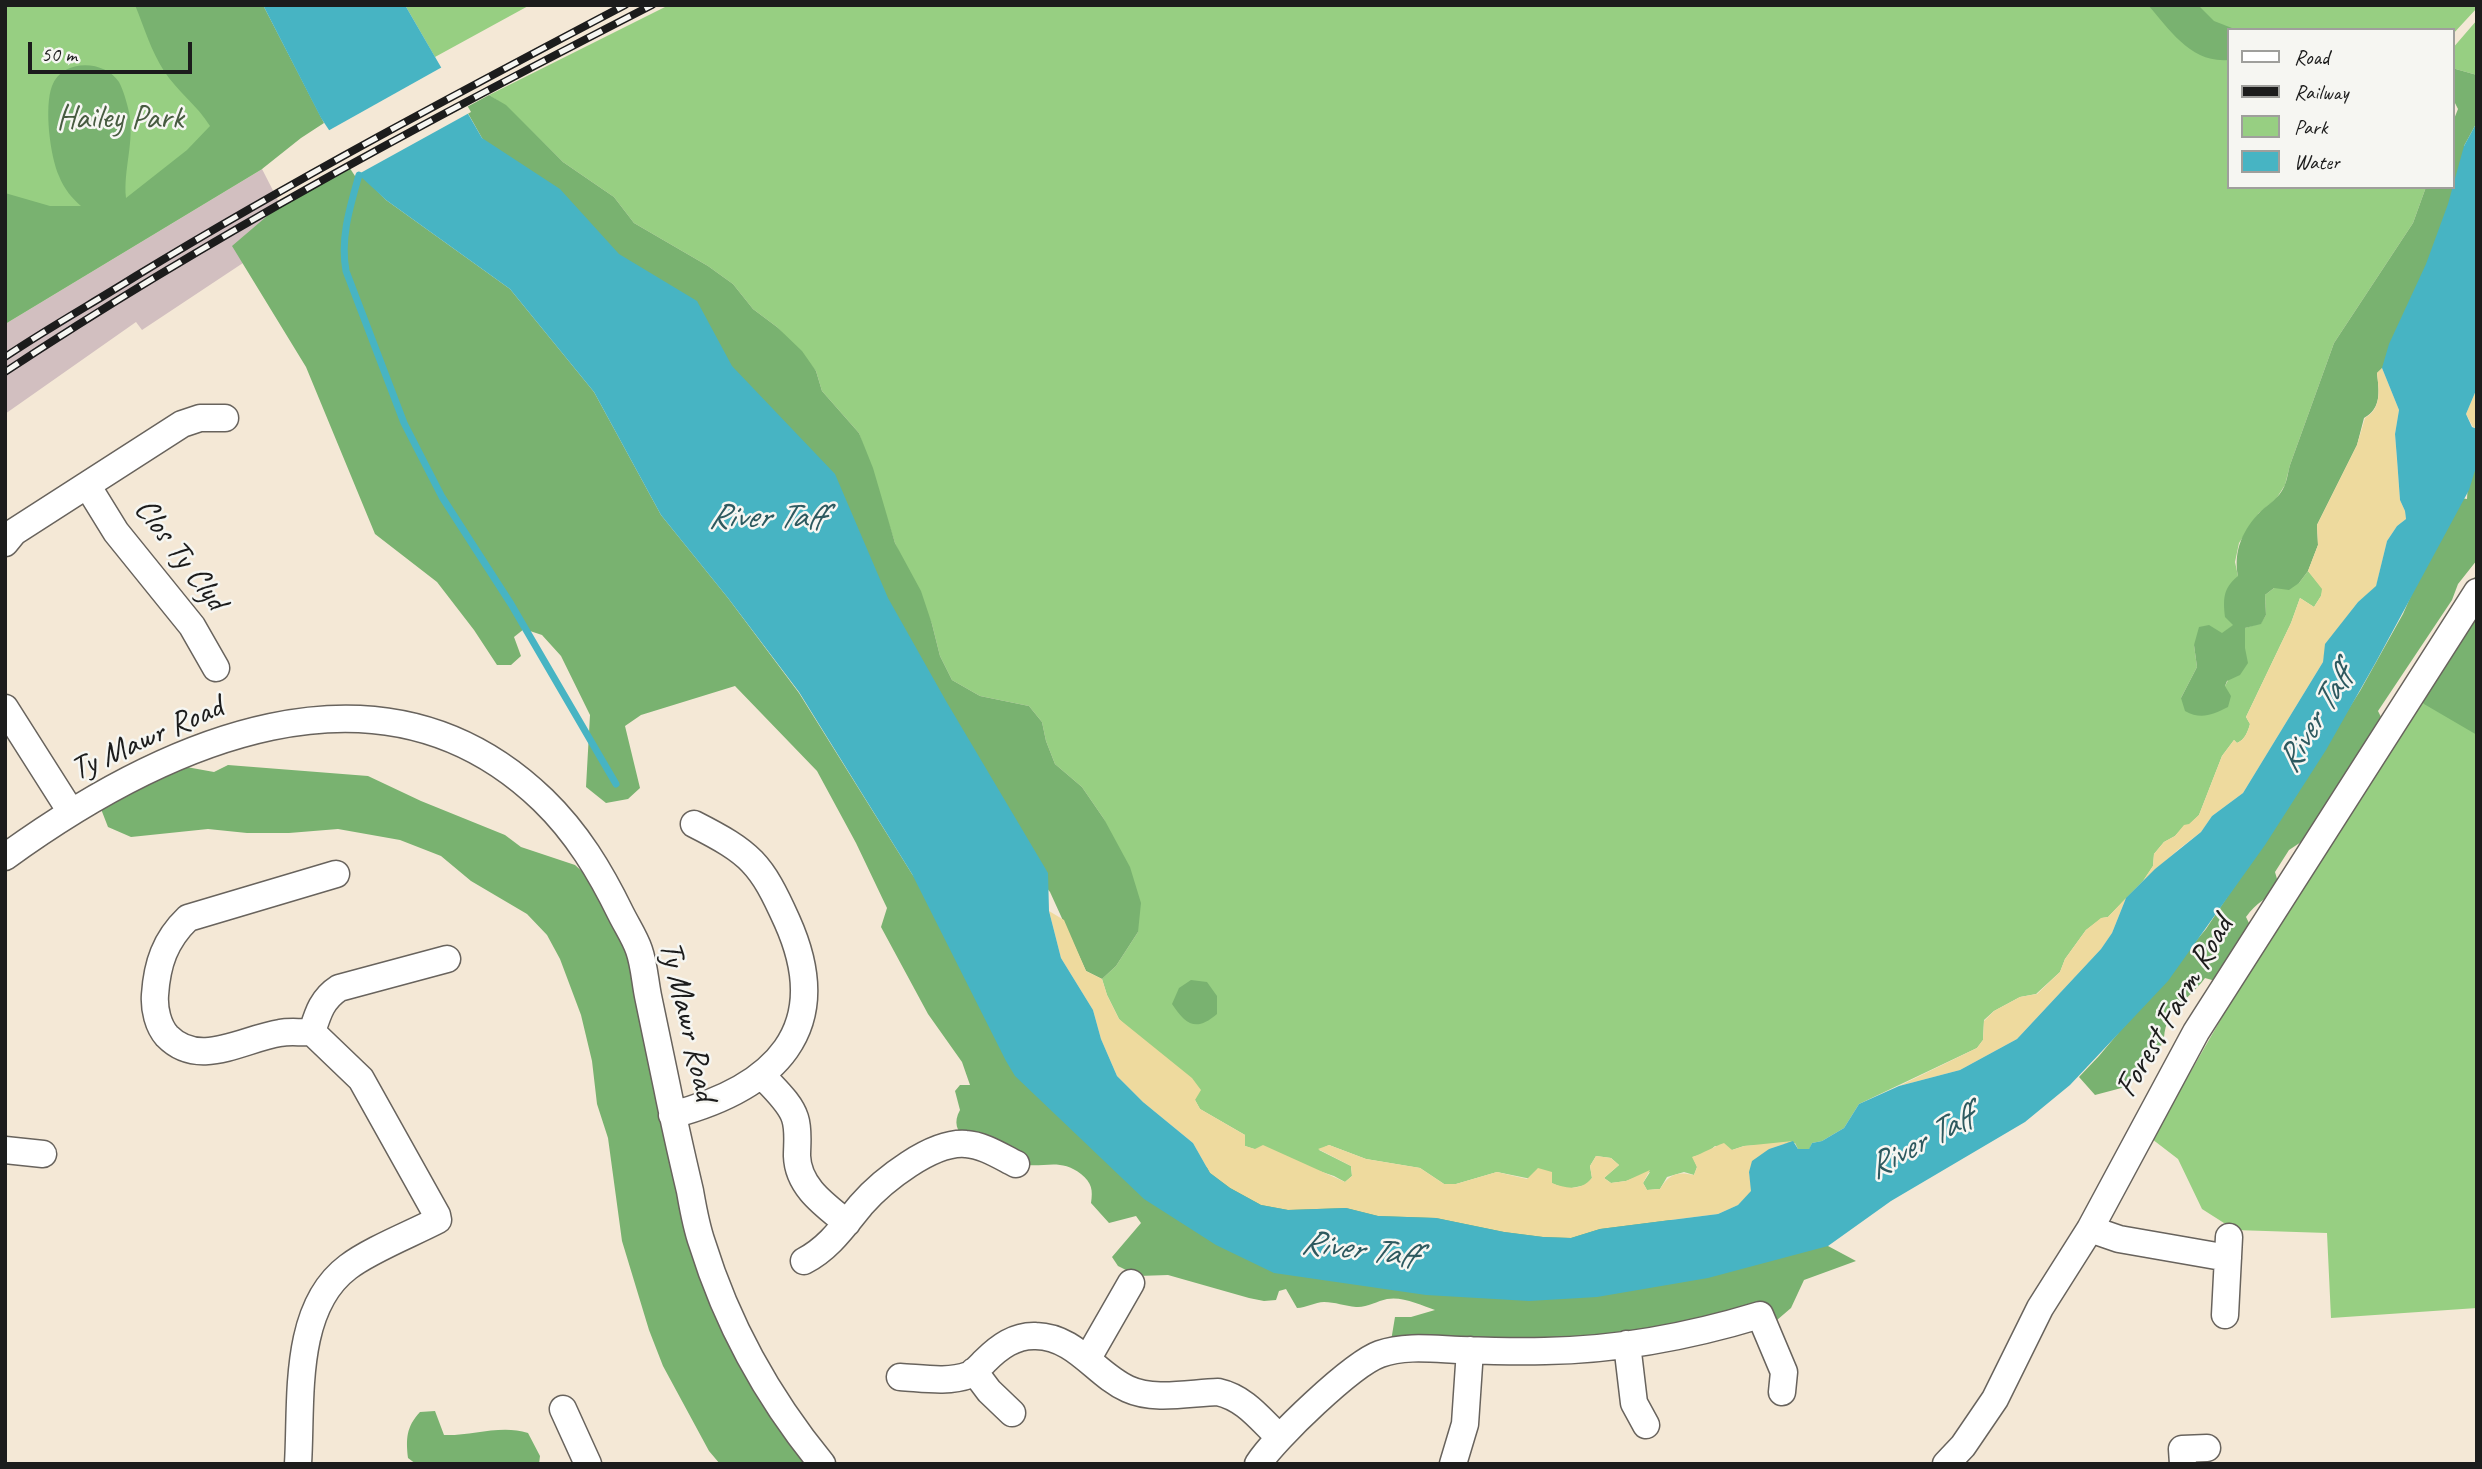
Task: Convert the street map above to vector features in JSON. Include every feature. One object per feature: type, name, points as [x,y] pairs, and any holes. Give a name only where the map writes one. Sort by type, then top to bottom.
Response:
[{"type":"street","name":"Clos Ty Clyd","points":[[5,542],[14,532],[191,419],[225,418]]},
{"type":"street","name":"Clos Ty Clyd","points":[[87,485],[116,532],[192,626],[216,668]]},
{"type":"street","name":"Forest Farm Road","points":[[1946,1464],[1964,1446],[1983,1420],[2040,1308],[2090,1229],[2196,1032],[2477,592]]},
{"type":"street","points":[[5,708],[71,812]]},
{"type":"street","name":"Ty Mawr Road","points":[[5,858],[71,812],[128,780],[185,754],[253,730],[301,721],[403,723],[437,732],[479,750],[527,784],[556,813],[597,865],[639,951],[701,1241],[731,1322],[765,1386],[822,1464]]},
{"type":"street","points":[[672,1115],[727,1097],[762,1075],[790,1043],[804,1002],[801,959],[779,902],[765,876],[742,850],[694,824]]},
{"type":"street","points":[[298,1464],[306,1339],[319,1298],[333,1279],[349,1266],[438,1220],[360,1079],[312,1032],[280,1033],[216,1050],[198,1052],[177,1045],[162,1030],[155,1010],[158,963],[176,929],[188,918],[336,874]]},
{"type":"street","points":[[312,1032],[321,1006],[328,995],[339,988],[447,959]]},
{"type":"street","points":[[762,1075],[795,1116],[797,1159],[806,1185],[812,1194],[847,1223]]},
{"type":"street","points":[[804,1261],[830,1244],[879,1188],[901,1170],[947,1146],[968,1144],[1016,1164]]},
{"type":"street","points":[[5,1150],[43,1154]]},
{"type":"street","points":[[2090,1229],[2119,1239],[2228,1248],[2225,1315]]},
{"type":"street","points":[[1088,1358],[1131,1283]]},
{"type":"street","points":[[1258,1464],[1279,1437],[1364,1363],[1377,1356],[1411,1349],[1545,1351],[1627,1345],[1710,1329],[1760,1315],[1784,1372],[1782,1392]]},
{"type":"street","points":[[900,1377],[958,1378],[974,1371],[992,1353],[1011,1341],[1036,1336],[1063,1344],[1088,1358],[1119,1385],[1142,1394],[1227,1394],[1245,1403],[1279,1437]]},
{"type":"street","points":[[1627,1345],[1634,1403],[1646,1424]]},
{"type":"street","points":[[1453,1464],[1465,1424],[1470,1350]]},
{"type":"street","points":[[974,1371],[989,1391],[1012,1413]]},
{"type":"street","points":[[563,1409],[588,1464]]},
{"type":"street","points":[[2183,1464],[2182,1449],[2207,1448]]},
{"type":"shaded area","points":[[262,169],[284,212],[246,261],[142,330],[136,322],[5,414],[5,324]]},
{"type":"green space","name":"Hailey Park","points":[[5,5],[220,5],[272,126],[262,169],[5,324]]},
{"type":"green space","name":"Hailey Park","points":[[135,5],[263,5],[324,123],[262,169],[5,324],[5,193],[50,206],[81,206],[61,181],[51,144],[48,106],[52,86],[57,77],[74,67],[84,65],[104,69],[119,82],[130,123],[126,198],[187,150],[210,126],[164,71],[151,47]]},
{"type":"green space","points":[[405,5],[530,5],[435,57]]},
{"type":"green space","points":[[669,5],[2477,5],[2454,33],[2454,28],[2226,28],[2226,189],[2425,189],[2413,223],[2334,343],[2285,485],[2276,499],[2259,513],[2239,543],[2235,562],[2238,576],[2234,625],[2222,634],[2194,645],[2197,667],[2181,698],[2225,686],[2245,648],[2245,628],[2261,623],[2266,615],[2265,595],[2274,588],[2299,583],[2308,571],[2323,589],[2314,607],[2300,598],[2291,623],[2246,717],[2250,724],[2247,732],[2240,742],[2234,740],[2222,756],[2199,815],[2164,842],[2154,854],[2153,866],[2143,881],[2108,917],[2102,918],[2086,930],[2065,959],[2060,972],[2036,994],[2020,997],[1994,1011],[1984,1020],[1983,1040],[1977,1048],[1859,1104],[1844,1128],[1822,1141],[1812,1143],[1809,1150],[1798,1149],[1795,1143],[1744,1146],[1732,1150],[1715,1146],[1708,1152],[1693,1157],[1697,1167],[1694,1175],[1684,1172],[1667,1177],[1660,1189],[1647,1190],[1643,1183],[1650,1172],[1626,1181],[1611,1183],[1604,1178],[1619,1165],[1611,1158],[1596,1156],[1590,1166],[1592,1178],[1586,1185],[1567,1189],[1497,1172],[1456,1184],[1444,1184],[1420,1168],[1366,1159],[1329,1145],[1319,1150],[1351,1166],[1352,1176],[1345,1182],[1245,1146],[1245,1135],[1200,1109],[1195,1100],[1119,1019],[1107,995],[1102,979],[1116,966],[1138,932],[1104,819],[1082,787],[1055,764],[1042,722],[1029,706],[980,696],[952,680],[940,656],[932,624],[895,543],[859,433],[822,391],[816,371],[777,327],[753,309],[733,284],[708,266],[634,223],[614,197],[563,162],[506,106],[489,95]]},
{"type":"green space","points":[[2148,5],[2198,5],[2214,21],[2232,28],[2226,28],[2226,60],[2215,60],[2192,51]]},
{"type":"green space","points":[[2477,20],[2477,75],[2454,69],[2454,47]]},
{"type":"green space","points":[[2454,69],[2477,75],[2477,122],[2464,146],[2469,162],[2391,360],[2377,373],[2377,404],[2364,418],[2357,445],[2317,525],[2318,545],[2308,571],[2299,583],[2289,590],[2274,588],[2265,595],[2266,615],[2261,624],[2245,628],[2248,663],[2240,675],[2227,681],[2225,686],[2231,696],[2228,707],[2206,715],[2191,714],[2185,711],[2181,698],[2197,667],[2194,645],[2199,627],[2209,625],[2222,633],[2233,625],[2225,617],[2224,599],[2229,585],[2238,576],[2238,549],[2244,533],[2255,518],[2284,487],[2334,343],[2413,223],[2425,189],[2454,189],[2454,119],[2458,109],[2454,101]]},
{"type":"green space","points":[[489,95],[506,105],[563,162],[614,197],[634,223],[708,266],[733,284],[753,309],[802,351],[816,371],[822,391],[859,433],[873,468],[895,543],[921,591],[940,656],[952,680],[980,696],[1029,706],[1042,722],[1055,764],[1082,787],[1104,819],[1130,867],[1141,903],[1138,932],[1116,966],[1102,979],[1086,971],[1050,892],[1001,831],[482,138],[465,108]]},
{"type":"green space","points":[[351,165],[386,200],[510,289],[594,392],[661,515],[799,693],[912,874],[1126,1158],[1818,1237],[1828,1246],[1856,1261],[1804,1280],[1791,1308],[1777,1320],[1764,1317],[1631,1335],[1390,1347],[1395,1317],[1411,1317],[1435,1310],[1393,1298],[1360,1307],[1324,1302],[1297,1308],[1286,1289],[1279,1291],[1276,1300],[1264,1301],[1168,1275],[1138,1276],[1118,1266],[1112,1257],[1141,1223],[1136,1216],[1109,1223],[1091,1203],[1090,1184],[1073,1169],[1058,1165],[1016,1163],[972,1142],[960,1132],[957,1119],[960,1110],[955,1091],[960,1085],[970,1085],[962,1062],[928,1014],[881,927],[887,908],[856,843],[817,771],[735,686],[641,715],[625,726],[640,788],[628,799],[606,803],[586,787],[590,715],[561,656],[542,635],[524,629],[514,637],[521,656],[511,665],[497,665],[437,582],[375,534],[306,367],[232,246],[280,205]]},
{"type":"green space","points":[[2477,453],[2477,560],[2458,584],[2452,600],[2378,711],[2382,719],[2310,836],[2289,850],[2275,872],[2279,886],[2246,917],[2253,931],[2219,982],[2205,978],[2177,1008],[2167,1023],[2164,1044],[2147,1056],[2129,1086],[2095,1095],[2079,1077],[2206,929],[2267,837],[2360,691],[2403,614],[2454,497],[2467,499],[2468,482]]},
{"type":"green space","points":[[2477,574],[2477,735],[2424,704],[2416,692],[2467,588]]},
{"type":"green space","points":[[2477,601],[2477,1308],[2331,1318],[2327,1233],[2235,1230],[2202,1209],[2178,1159],[2152,1139],[2294,892]]},
{"type":"green space","points":[[170,764],[214,772],[228,765],[368,776],[505,835],[521,847],[575,865],[596,884],[626,946],[683,1205],[809,1464],[720,1464],[709,1451],[663,1366],[622,1241],[608,1138],[597,1104],[592,1061],[581,1015],[560,959],[547,935],[527,914],[471,881],[441,856],[400,840],[338,829],[247,833],[208,829],[131,837],[108,827],[101,809]]},
{"type":"green space","points":[[1191,980],[1207,982],[1217,996],[1217,1014],[1203,1023],[1192,1024],[1187,1021],[1172,1004],[1179,988]]},
{"type":"green space","points":[[435,1411],[444,1435],[497,1430],[528,1433],[540,1456],[539,1464],[416,1464],[408,1458],[407,1439],[410,1428],[420,1412]]},
{"type":"sand","points":[[2382,368],[2399,410],[2395,434],[2400,500],[2406,519],[2397,526],[2387,541],[2376,587],[2358,602],[2326,644],[2323,662],[2243,793],[2212,816],[2201,832],[2143,881],[2153,866],[2154,854],[2164,842],[2199,815],[2222,756],[2234,740],[2237,743],[2246,735],[2250,724],[2246,717],[2291,623],[2300,598],[2314,607],[2321,596],[2322,589],[2308,571],[2318,545],[2317,525],[2357,445],[2365,418],[2377,404],[2377,373]]},
{"type":"sand","points":[[2477,388],[2477,429],[2466,414]]},
{"type":"sand","points":[[2126,898],[2112,933],[2101,949],[2017,1039],[1960,1070],[1899,1086],[1977,1048],[1983,1040],[1984,1021],[1994,1011],[2020,997],[2037,994],[2060,972],[2065,959],[2086,930],[2101,918],[2108,917]]},
{"type":"sand","points":[[1049,911],[1064,920],[1086,971],[1102,979],[1119,1019],[1192,1078],[1201,1090],[1195,1100],[1200,1109],[1245,1135],[1245,1146],[1255,1149],[1263,1145],[1345,1182],[1352,1176],[1351,1166],[1318,1149],[1329,1145],[1366,1159],[1420,1168],[1444,1184],[1456,1184],[1497,1172],[1527,1179],[1538,1168],[1552,1172],[1552,1183],[1573,1188],[1592,1178],[1590,1166],[1596,1156],[1611,1158],[1619,1165],[1604,1178],[1611,1183],[1626,1181],[1650,1170],[1643,1183],[1647,1190],[1660,1189],[1674,1175],[1694,1175],[1697,1167],[1692,1157],[1724,1143],[1732,1150],[1744,1146],[1793,1141],[1769,1149],[1749,1172],[1752,1191],[1738,1205],[1718,1214],[1600,1229],[1571,1238],[1504,1232],[1436,1218],[1378,1216],[1346,1208],[1288,1210],[1261,1205],[1210,1173],[1193,1143],[1143,1102],[1117,1076],[1101,1039],[1093,1010],[1061,958]]},
{"type":"water","name":"River Taff","points":[[263,5],[405,5],[482,138],[560,189],[619,254],[697,301],[732,366],[835,474],[888,598],[1048,873],[1049,911],[1061,958],[1093,1010],[1101,1039],[1117,1076],[1143,1102],[1193,1143],[1210,1173],[1261,1205],[1288,1210],[1346,1208],[1378,1216],[1436,1218],[1504,1232],[1571,1238],[1600,1229],[1718,1214],[1738,1205],[1751,1191],[1749,1172],[1752,1161],[1769,1149],[1793,1141],[1798,1149],[1809,1149],[1812,1143],[1822,1141],[1844,1128],[1859,1104],[1899,1086],[1960,1070],[2017,1039],[2101,949],[2112,933],[2126,898],[2155,869],[2201,832],[2212,816],[2243,793],[2323,662],[2325,644],[2358,602],[2376,586],[2387,541],[2397,526],[2406,519],[2400,500],[2395,434],[2399,410],[2382,368],[2389,344],[2426,264],[2454,189],[2464,146],[2477,122],[2477,388],[2466,414],[2472,427],[2477,429],[2477,464],[2469,490],[2376,662],[2326,750],[2265,845],[2168,981],[2070,1085],[2025,1122],[1891,1201],[1828,1246],[1708,1278],[1597,1297],[1529,1301],[1426,1295],[1274,1273],[1216,1245],[1144,1199],[1015,1076],[912,874],[799,692],[661,515],[594,392],[510,289],[386,200],[359,175],[321,118]]},
{"type":"pier","points":[[444,66],[471,112],[355,176],[326,132]]},
{"type":"waterway","points":[[359,175],[345,235],[346,271],[404,423],[442,497],[511,604],[616,784]]},
{"type":"railway","points":[[5,357],[256,205],[625,5]]},
{"type":"railway","points":[[5,372],[243,225],[487,91],[652,5]]}]
